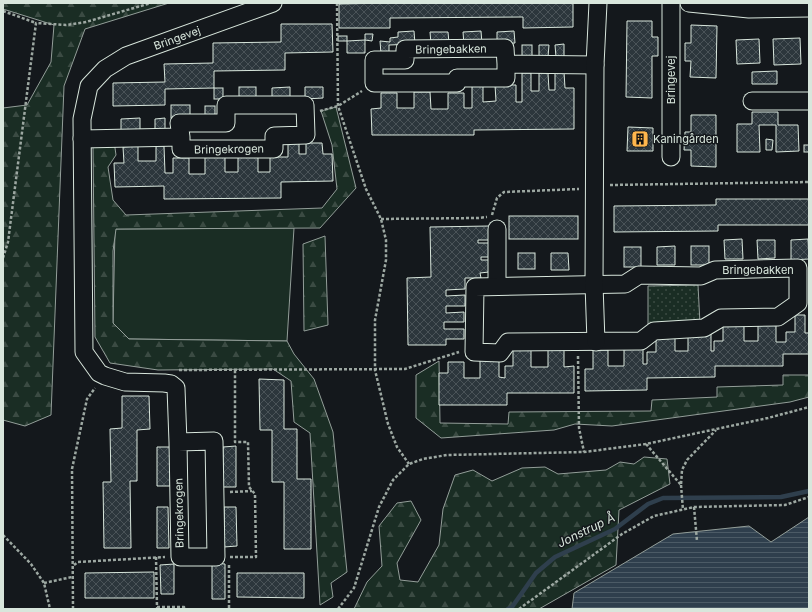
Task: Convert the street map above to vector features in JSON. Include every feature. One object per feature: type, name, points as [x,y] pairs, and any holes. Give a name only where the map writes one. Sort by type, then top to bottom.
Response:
[{"type":"street","name":"Bringevej","points":[[82,139],[82,119],[89,86],[105,69],[126,56],[273,3]]},
{"type":"street","points":[[596,342],[594,284],[595,65],[596,7],[598,3]]},
{"type":"street","name":"Bringevej","points":[[671,3],[671,157]]},
{"type":"street","points":[[689,3],[749,9],[809,8]]},
{"type":"street","name":"Bringebakken","points":[[374,83],[374,60],[404,60],[405,50],[505,48],[506,64]]},
{"type":"street","points":[[374,83],[457,83],[457,78],[506,78],[506,64],[595,65]]},
{"type":"street","points":[[752,102],[809,101]]},
{"type":"street","name":"Bringekrogen","points":[[226,105],[305,105],[306,135],[274,136],[274,148],[181,150],[181,137],[179,123],[226,123],[226,105]]},
{"type":"street","name":"Bringekrogen","points":[[82,139],[181,137]]},
{"type":"street","points":[[82,139],[84,352],[99,373],[105,376],[125,382],[164,383]]},
{"type":"street","points":[[497,229],[497,286]]},
{"type":"street","name":"Bringebakken","points":[[798,268],[798,303],[778,317],[721,318],[704,328],[654,331],[641,341],[508,342],[500,353],[474,352],[475,287],[497,286],[625,284],[638,275],[701,276],[715,270],[798,268]]},
{"type":"street","name":"Bringekrogen","points":[[164,383],[171,384],[176,388],[180,557],[216,557],[214,441],[178,442]]},
{"type":"path","points":[[3,11],[36,23],[66,25],[86,22],[151,3]]},
{"type":"path","points":[[337,3],[338,106],[366,189],[381,219],[386,240],[386,260],[375,320],[375,370],[388,424],[397,447],[409,464]]},
{"type":"path","points":[[3,258],[9,234],[36,23]]},
{"type":"path","points":[[305,113],[318,112],[338,106],[374,83]]},
{"type":"path","points":[[381,219],[478,218],[492,216],[497,198],[504,192],[586,189],[595,185],[809,182]]},
{"type":"path","points":[[578,342],[579,428],[584,452]]},
{"type":"path","points":[[164,383],[165,370],[405,369],[474,348]]},
{"type":"path","points":[[229,609],[229,557],[256,557],[255,494],[249,487],[248,442],[235,442],[235,369]]},
{"type":"path","points":[[73,609],[72,469],[87,399],[105,376]]},
{"type":"path","points":[[338,609],[354,588],[379,507],[393,480],[409,464],[423,459],[447,455],[584,452],[646,444],[768,418],[809,407]]},
{"type":"path","points":[[683,510],[681,486],[682,470],[687,460],[716,429]]},
{"type":"path","points":[[646,444],[681,486]]},
{"type":"path","points":[[215,492],[252,491]]},
{"type":"path","points":[[519,609],[622,534],[654,516],[694,507],[785,505],[809,497]]},
{"type":"path","points":[[694,507],[697,541]]},
{"type":"path","points":[[3,535],[31,564],[44,583],[50,609]]},
{"type":"path","points":[[73,566],[78,562],[180,557]]},
{"type":"path","points":[[156,558],[157,607],[184,607],[184,609]]},
{"type":"path","points":[[44,583],[72,577]]},
{"type":"green space","points":[[3,3],[169,3],[85,29],[64,86],[51,415],[25,426],[3,420],[3,108],[27,105],[51,62],[54,25],[3,9]]},
{"type":"green space","points":[[336,107],[356,188],[320,228],[116,229],[113,251],[113,323],[129,339],[287,341],[294,354],[314,379],[333,432],[347,572],[331,583],[333,597],[320,605],[310,433],[294,422],[291,381],[273,369],[158,370],[110,363],[95,337],[93,147],[114,141],[116,155],[108,167],[113,200],[126,215],[322,208],[337,189],[332,145],[321,111]]},
{"type":"green space","points":[[294,228],[287,341],[129,339],[113,323],[115,229]]},
{"type":"green space","points":[[325,236],[328,325],[304,331],[303,244]]},
{"type":"green space","points":[[698,285],[700,324],[648,324],[648,286]]},
{"type":"green space","points":[[439,361],[440,423],[508,424],[509,412],[651,411],[652,400],[717,397],[717,387],[783,385],[783,375],[809,375],[809,397],[790,402],[612,426],[575,424],[554,430],[441,438],[416,418],[416,375]]},
{"type":"green space","points":[[644,457],[667,459],[670,484],[619,510],[616,565],[539,609],[354,609],[367,582],[382,566],[379,526],[397,503],[411,501],[421,520],[397,563],[400,580],[418,582],[439,545],[443,509],[455,475],[473,470],[492,481],[522,468],[545,467],[558,474],[606,470],[620,462],[634,464]]},
{"type":"water","points":[[809,517],[809,609],[572,609],[574,593],[673,534],[749,526],[771,542]]},
{"type":"building","points":[[573,3],[573,27],[523,28],[523,17],[390,18],[390,28],[339,28],[339,4]]},
{"type":"building","points":[[627,21],[652,21],[652,37],[658,37],[658,56],[652,56],[652,98],[626,97]]},
{"type":"building","points":[[281,24],[332,24],[333,52],[285,53],[285,70],[214,71],[214,88],[165,89],[165,105],[113,106],[113,83],[165,82],[164,64],[213,63],[213,43],[281,42]]},
{"type":"building","points":[[691,25],[717,26],[716,78],[690,77],[691,61],[685,61],[685,43],[691,43]]},
{"type":"building","points":[[414,31],[415,44],[389,45],[389,53],[381,54],[380,41],[390,42],[390,38],[398,37],[398,32]]},
{"type":"building","points":[[481,31],[482,44],[464,45],[463,32]]},
{"type":"building","points":[[514,31],[515,43],[497,44],[497,32]]},
{"type":"building","points":[[430,32],[448,32],[449,43],[431,44]]},
{"type":"building","points":[[365,34],[373,34],[372,41],[365,40]]},
{"type":"building","points":[[338,36],[347,36],[347,41],[338,41]]},
{"type":"building","points":[[800,38],[801,64],[774,65],[773,39]]},
{"type":"building","points":[[759,39],[760,63],[737,64],[736,40]]},
{"type":"building","points":[[365,40],[365,53],[347,53],[347,41]]},
{"type":"building","points":[[564,44],[564,57],[556,57],[555,45]]},
{"type":"building","points":[[522,45],[532,45],[532,58],[522,58]]},
{"type":"building","points":[[539,45],[549,45],[548,57],[539,57]]},
{"type":"building","points":[[777,71],[777,84],[752,84],[752,72]]},
{"type":"building","points":[[564,72],[565,88],[574,88],[574,129],[474,130],[474,135],[372,135],[371,109],[381,108],[381,93],[397,93],[397,108],[414,108],[414,92],[430,92],[431,109],[448,109],[448,93],[464,93],[464,108],[472,108],[472,86],[483,86],[483,102],[496,101],[495,85],[516,85],[516,102],[522,102],[522,73],[531,73],[531,91],[539,91],[539,73],[548,73],[549,90],[555,90],[555,73]]},
{"type":"building","points":[[239,87],[256,87],[256,99],[239,99]]},
{"type":"building","points":[[290,87],[290,98],[272,99],[272,88]]},
{"type":"building","points":[[305,87],[323,87],[323,98],[305,99]]},
{"type":"building","points":[[214,88],[223,88],[223,99],[214,99]]},
{"type":"building","points":[[171,105],[190,105],[190,118],[171,118]]},
{"type":"building","points":[[205,106],[215,106],[215,118],[205,118]]},
{"type":"building","points":[[752,112],[778,112],[778,125],[798,125],[799,151],[776,152],[776,125],[759,125],[760,152],[737,152],[737,124],[752,124]]},
{"type":"building","points":[[691,115],[716,115],[716,167],[691,166],[691,150],[684,150],[685,132],[691,132]]},
{"type":"building","points":[[140,118],[140,130],[121,131],[121,119]]},
{"type":"building","points":[[165,118],[165,130],[155,130],[155,119]]},
{"type":"building","name":"Kaningården","points":[[628,127],[653,128],[653,151],[627,151]]},
{"type":"building","points":[[766,139],[773,140],[772,150],[766,150]]},
{"type":"building","points":[[288,143],[299,143],[299,154],[306,154],[306,143],[322,143],[323,154],[332,154],[333,181],[281,182],[281,198],[164,199],[164,186],[115,187],[114,163],[124,163],[123,147],[138,146],[138,161],[156,161],[156,146],[164,146],[165,173],[173,173],[173,158],[189,158],[189,174],[205,174],[205,157],[225,156],[225,172],[238,172],[238,156],[258,156],[258,172],[270,172],[270,157],[288,157]]},
{"type":"building","points":[[804,145],[809,145],[809,152],[804,152]]},
{"type":"building","points":[[716,199],[809,199],[809,225],[718,225],[718,231],[614,232],[614,206],[716,205]]},
{"type":"building","points":[[509,216],[578,216],[578,239],[509,239]]},
{"type":"building","points":[[489,226],[489,240],[478,240],[478,243],[490,243],[490,257],[481,257],[481,260],[489,260],[489,272],[480,273],[481,278],[465,278],[465,289],[446,290],[446,296],[465,295],[465,306],[446,306],[446,313],[464,312],[464,322],[444,322],[444,329],[464,329],[464,339],[446,339],[446,345],[408,345],[407,278],[431,277],[430,227]]},
{"type":"building","points":[[742,239],[743,259],[725,259],[724,240]]},
{"type":"building","points":[[808,239],[809,259],[791,260],[791,240]]},
{"type":"building","points":[[757,240],[775,240],[775,258],[758,259]]},
{"type":"building","points":[[675,246],[675,265],[657,265],[657,247]]},
{"type":"building","points":[[691,246],[709,246],[709,265],[691,265]]},
{"type":"building","points":[[624,247],[641,247],[641,267],[624,267]]},
{"type":"building","points":[[518,253],[535,253],[535,269],[518,269]]},
{"type":"building","points":[[551,253],[568,253],[569,270],[551,270]]},
{"type":"building","points":[[795,315],[805,315],[805,333],[809,333],[809,354],[783,354],[783,366],[715,366],[715,377],[647,378],[647,390],[585,391],[585,369],[593,369],[593,350],[608,350],[608,366],[624,366],[624,347],[643,347],[643,364],[647,364],[647,352],[656,352],[656,334],[675,334],[675,351],[688,351],[688,333],[711,333],[711,351],[714,351],[714,341],[723,341],[723,322],[744,321],[744,341],[758,341],[758,323],[776,323],[776,342],[786,342],[786,332],[795,332]]},
{"type":"building","points":[[513,347],[531,347],[531,367],[548,367],[548,349],[564,349],[564,367],[574,366],[574,393],[507,393],[507,405],[439,405],[439,373],[448,373],[448,362],[464,362],[464,378],[480,378],[480,360],[499,360],[499,377],[505,378],[505,366],[513,366]]},
{"type":"building","points":[[259,379],[284,380],[284,429],[297,429],[297,479],[311,479],[311,549],[284,549],[284,482],[272,482],[272,430],[260,430]]},
{"type":"building","points":[[122,396],[149,396],[150,429],[137,430],[137,481],[130,481],[131,548],[104,548],[103,482],[111,482],[110,429],[122,428]]},
{"type":"building","points":[[236,446],[236,487],[223,487],[223,447]]},
{"type":"building","points":[[157,447],[171,447],[170,486],[157,486]]},
{"type":"building","points":[[157,507],[168,507],[169,548],[157,548]]},
{"type":"building","points":[[224,507],[236,507],[237,546],[224,547]]},
{"type":"building","points":[[212,563],[225,564],[225,599],[212,599]]},
{"type":"building","points":[[174,564],[174,594],[161,594],[160,565]]},
{"type":"building","points":[[154,572],[154,598],[85,598],[85,573]]},
{"type":"building","points":[[237,573],[304,573],[304,598],[237,597]]},
{"type":"waterway","name":"Jonstrup Å","points":[[508,609],[512,607],[536,573],[555,557],[615,529],[648,504],[663,498],[781,497],[809,491]]},
{"type":"place","name":"Kaningården","points":[[640,139]]}]
